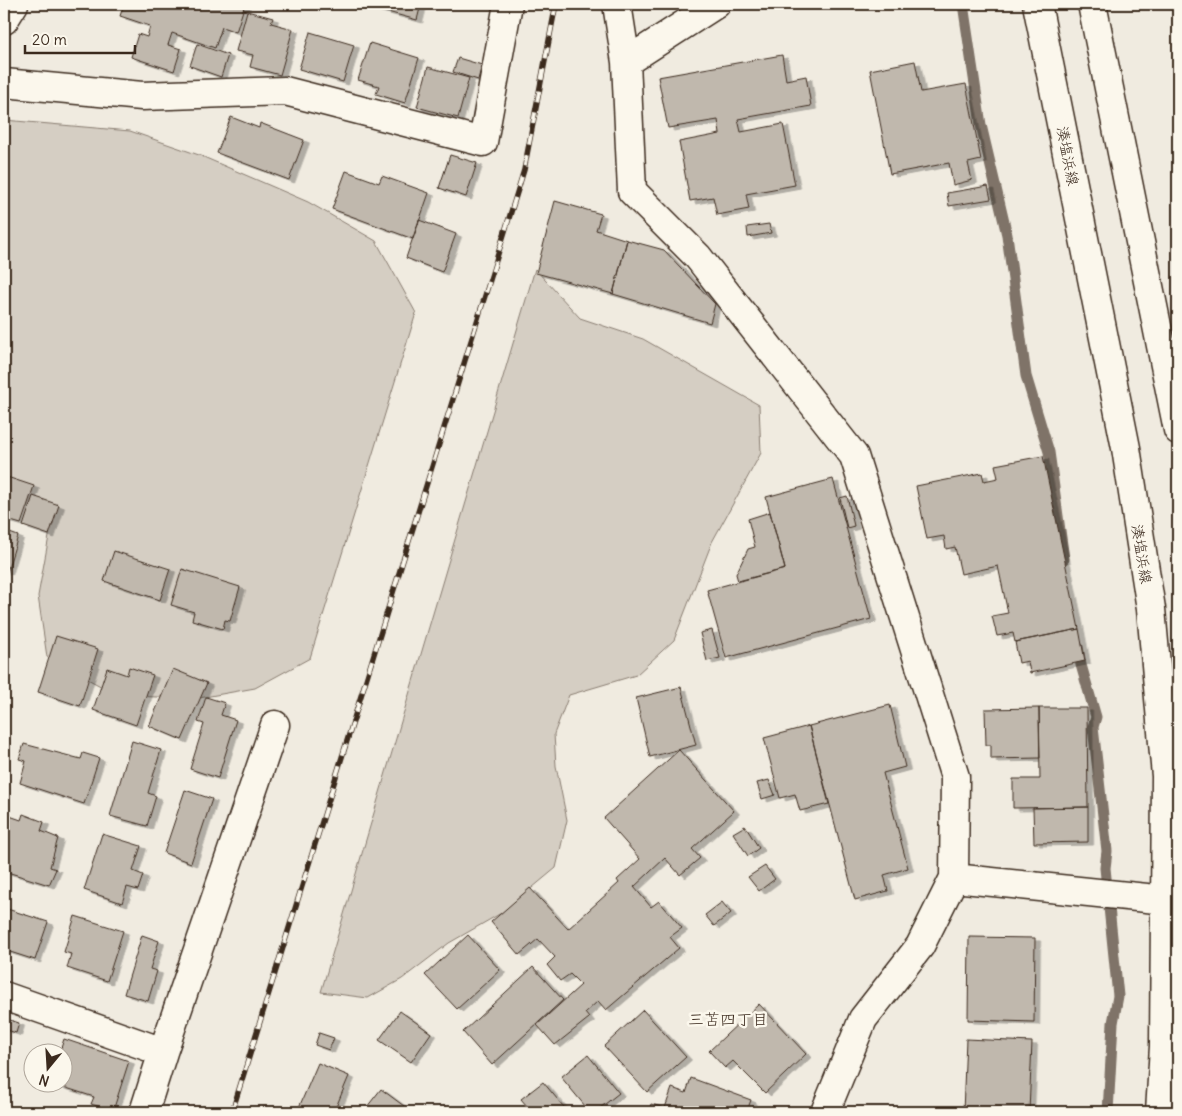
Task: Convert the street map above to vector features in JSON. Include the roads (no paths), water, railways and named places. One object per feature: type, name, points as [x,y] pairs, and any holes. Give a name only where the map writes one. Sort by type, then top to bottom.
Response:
[{"type":"street","points":[[4,20],[14,4]]},
{"type":"street","points":[[4,83],[142,96],[285,91],[483,142],[508,4]]},
{"type":"street","points":[[618,4],[626,62],[632,191],[698,257],[854,456],[955,777],[954,878],[920,946],[863,1019],[825,1112]]},
{"type":"street","points":[[626,62],[716,4]]},
{"type":"street","name":"湊塩浜線","points":[[1037,4],[1126,448],[1151,609],[1166,776],[1164,1046],[1160,1112]]},
{"type":"street","points":[[1092,4],[1178,430]]},
{"type":"street","points":[[144,1112],[162,1052],[275,725]]},
{"type":"street","points":[[954,878],[1166,900]]},
{"type":"street","points":[[4,996],[162,1052]]},
{"type":"waterway","points":[[963,4],[981,125],[1007,235],[1026,376],[1049,452],[1064,559]]},
{"type":"waterway","points":[[1078,647],[1081,665],[1096,717],[1093,727],[1107,851],[1105,868],[1118,996],[1113,1023],[1108,1112]]},
{"type":"railway","points":[[232,1112],[524,170],[556,4]]},
{"type":"district","name":"三苫四丁目","points":[[728,1019]]}]
